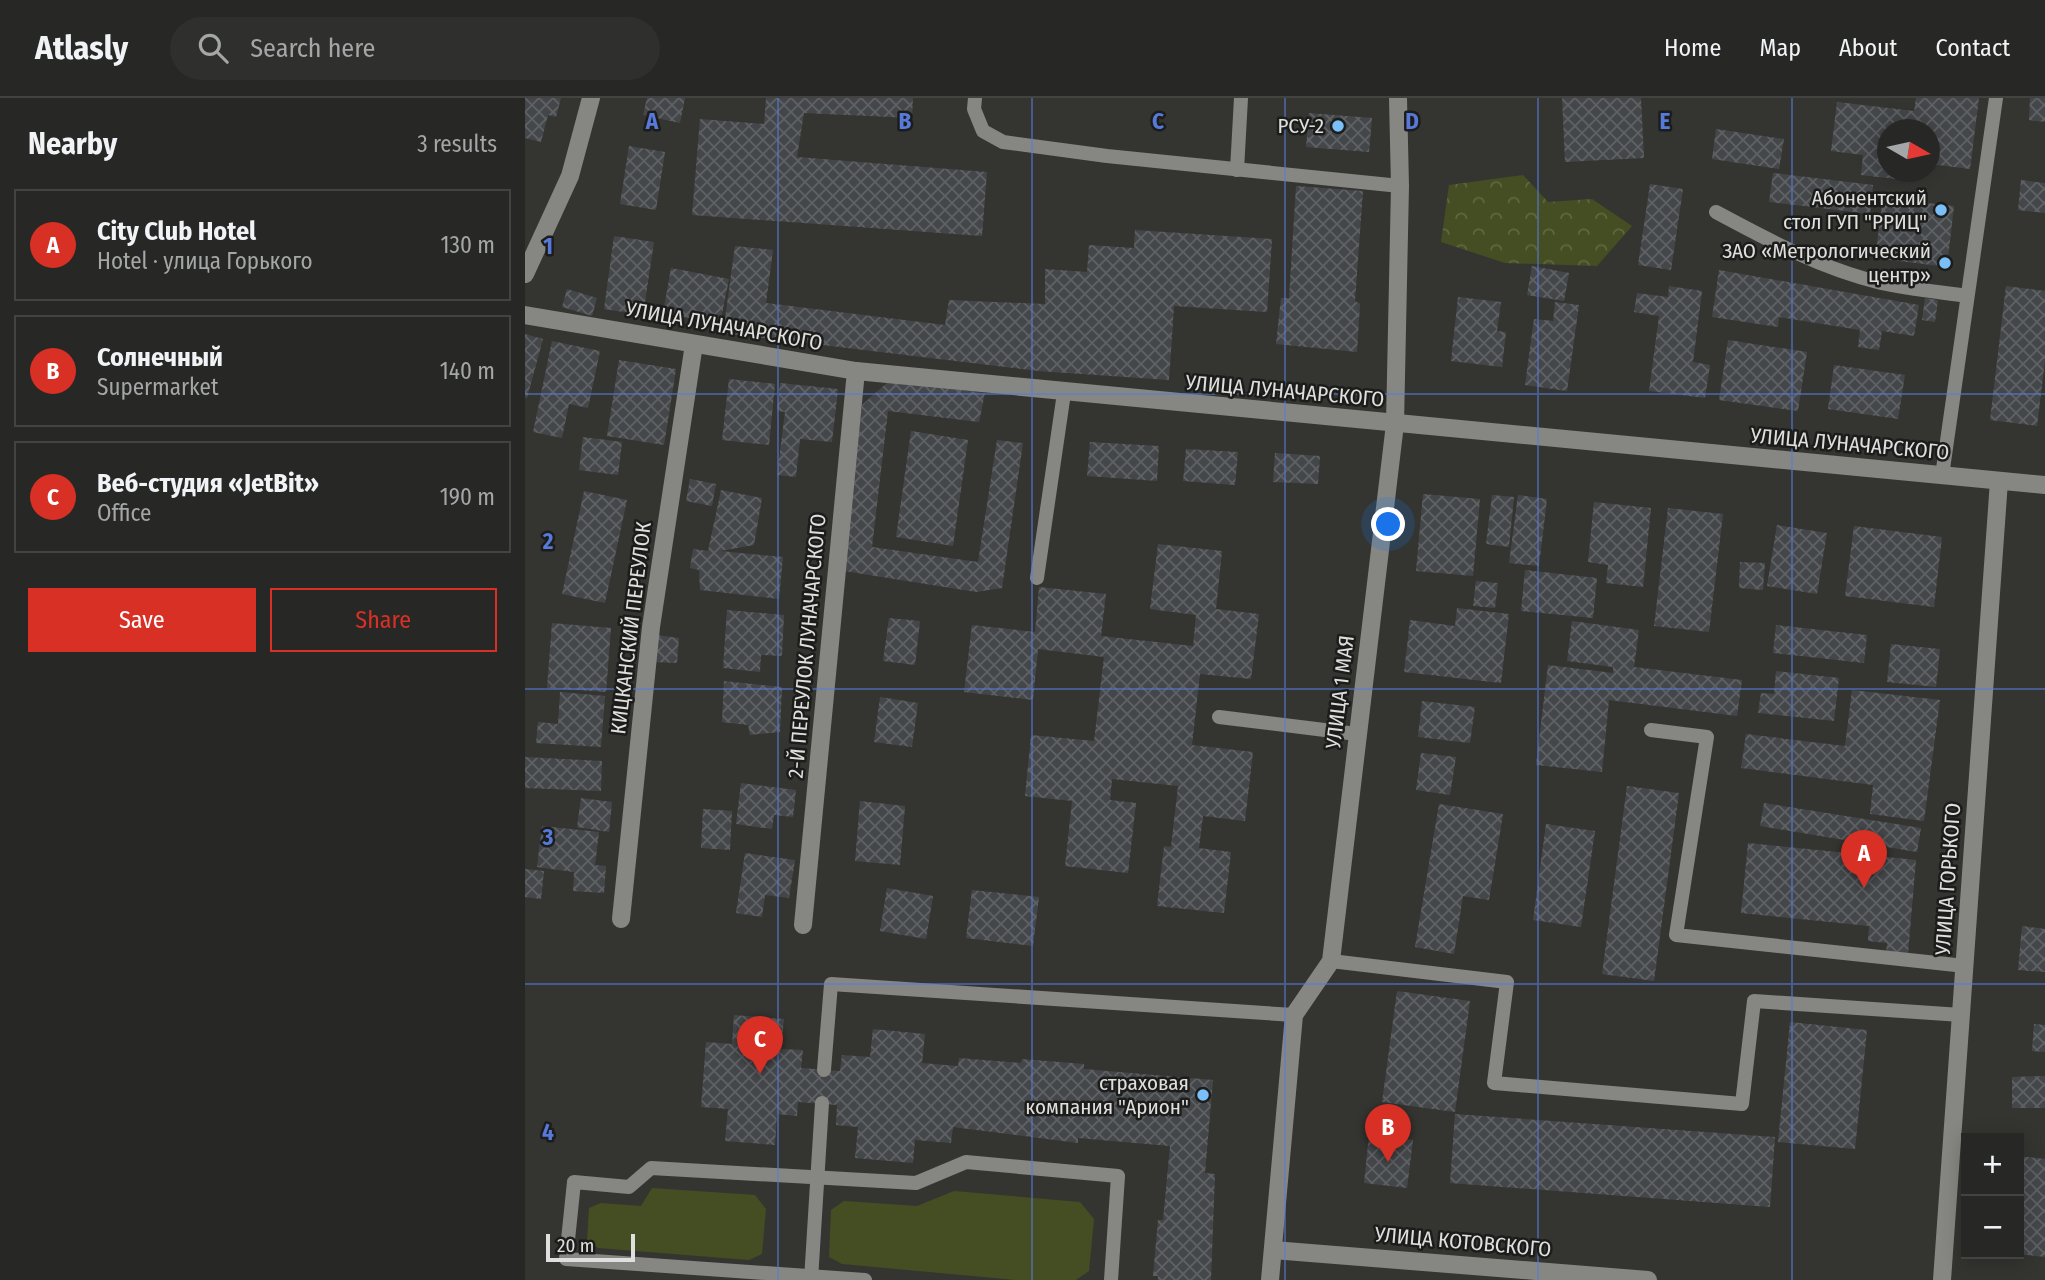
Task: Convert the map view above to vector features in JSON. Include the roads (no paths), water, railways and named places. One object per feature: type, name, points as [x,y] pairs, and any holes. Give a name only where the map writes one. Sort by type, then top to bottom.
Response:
[{"type":"street","points":[[525,274],[571,176],[590,98]]},
{"type":"street","name":"УЛИЦА 1 МАЯ","points":[[1271,1280],[1294,1015],[1331,961],[1395,424],[1400,186],[1398,98]]},
{"type":"street","name":"УЛИЦА ЛУНАЧАРСКОГО","points":[[525,315],[856,371],[2045,485]]},
{"type":"street","name":"КИЦКАНСКИЙ ПЕРЕУЛОК","points":[[621,919],[651,627],[694,344]]},
{"type":"street","name":"2-Й ПЕРЕУЛОК ЛУНАЧАРСКОГО","points":[[803,925],[856,371]]},
{"type":"street","name":"УЛИЦА ГОРЬКОГО","points":[[1942,1280],[1999,481]]},
{"type":"street","name":"УЛИЦА КОТОВСКОГО","points":[[1273,1250],[1649,1280]]},
{"type":"lane","points":[[975,98],[974,109],[983,131],[1003,142],[1400,186]]},
{"type":"lane","points":[[1237,170],[1241,98]]},
{"type":"lane","points":[[1942,476],[1996,98]]},
{"type":"lane","points":[[1716,212],[1776,244],[1843,272],[1882,283],[1967,296]]},
{"type":"lane","points":[[1037,578],[1064,393]]},
{"type":"lane","points":[[1219,717],[1357,733]]},
{"type":"lane","points":[[1651,730],[1707,737],[1676,936],[1965,967]]},
{"type":"lane","points":[[1331,961],[1507,982],[1494,1083],[1742,1104],[1754,1001],[1961,1015]]},
{"type":"lane","points":[[824,1070],[831,984],[1294,1015]]},
{"type":"lane","points":[[811,1277],[822,1104]]},
{"type":"lane","points":[[865,1280],[566,1259],[574,1182],[629,1187],[651,1168],[916,1183],[966,1161],[1118,1176],[1111,1280]]},
{"type":"place","name":"РСУ-2","points":[[1338,126]]},
{"type":"place","name":"Абонентский стол ГУП \"РРИЦ\"","points":[[1941,210]]},
{"type":"place","name":"ЗАО «Метрологический центр»","points":[[1945,263]]},
{"type":"place","name":"City Club Hotel","points":[[1864,888]]},
{"type":"place","name":"Веб-студия «JetBit»","points":[[760,1074]]},
{"type":"place","name":"страховая компания \"Арион\"","points":[[1203,1095]]},
{"type":"place","name":"Солнечный","points":[[1388,1162]]}]
